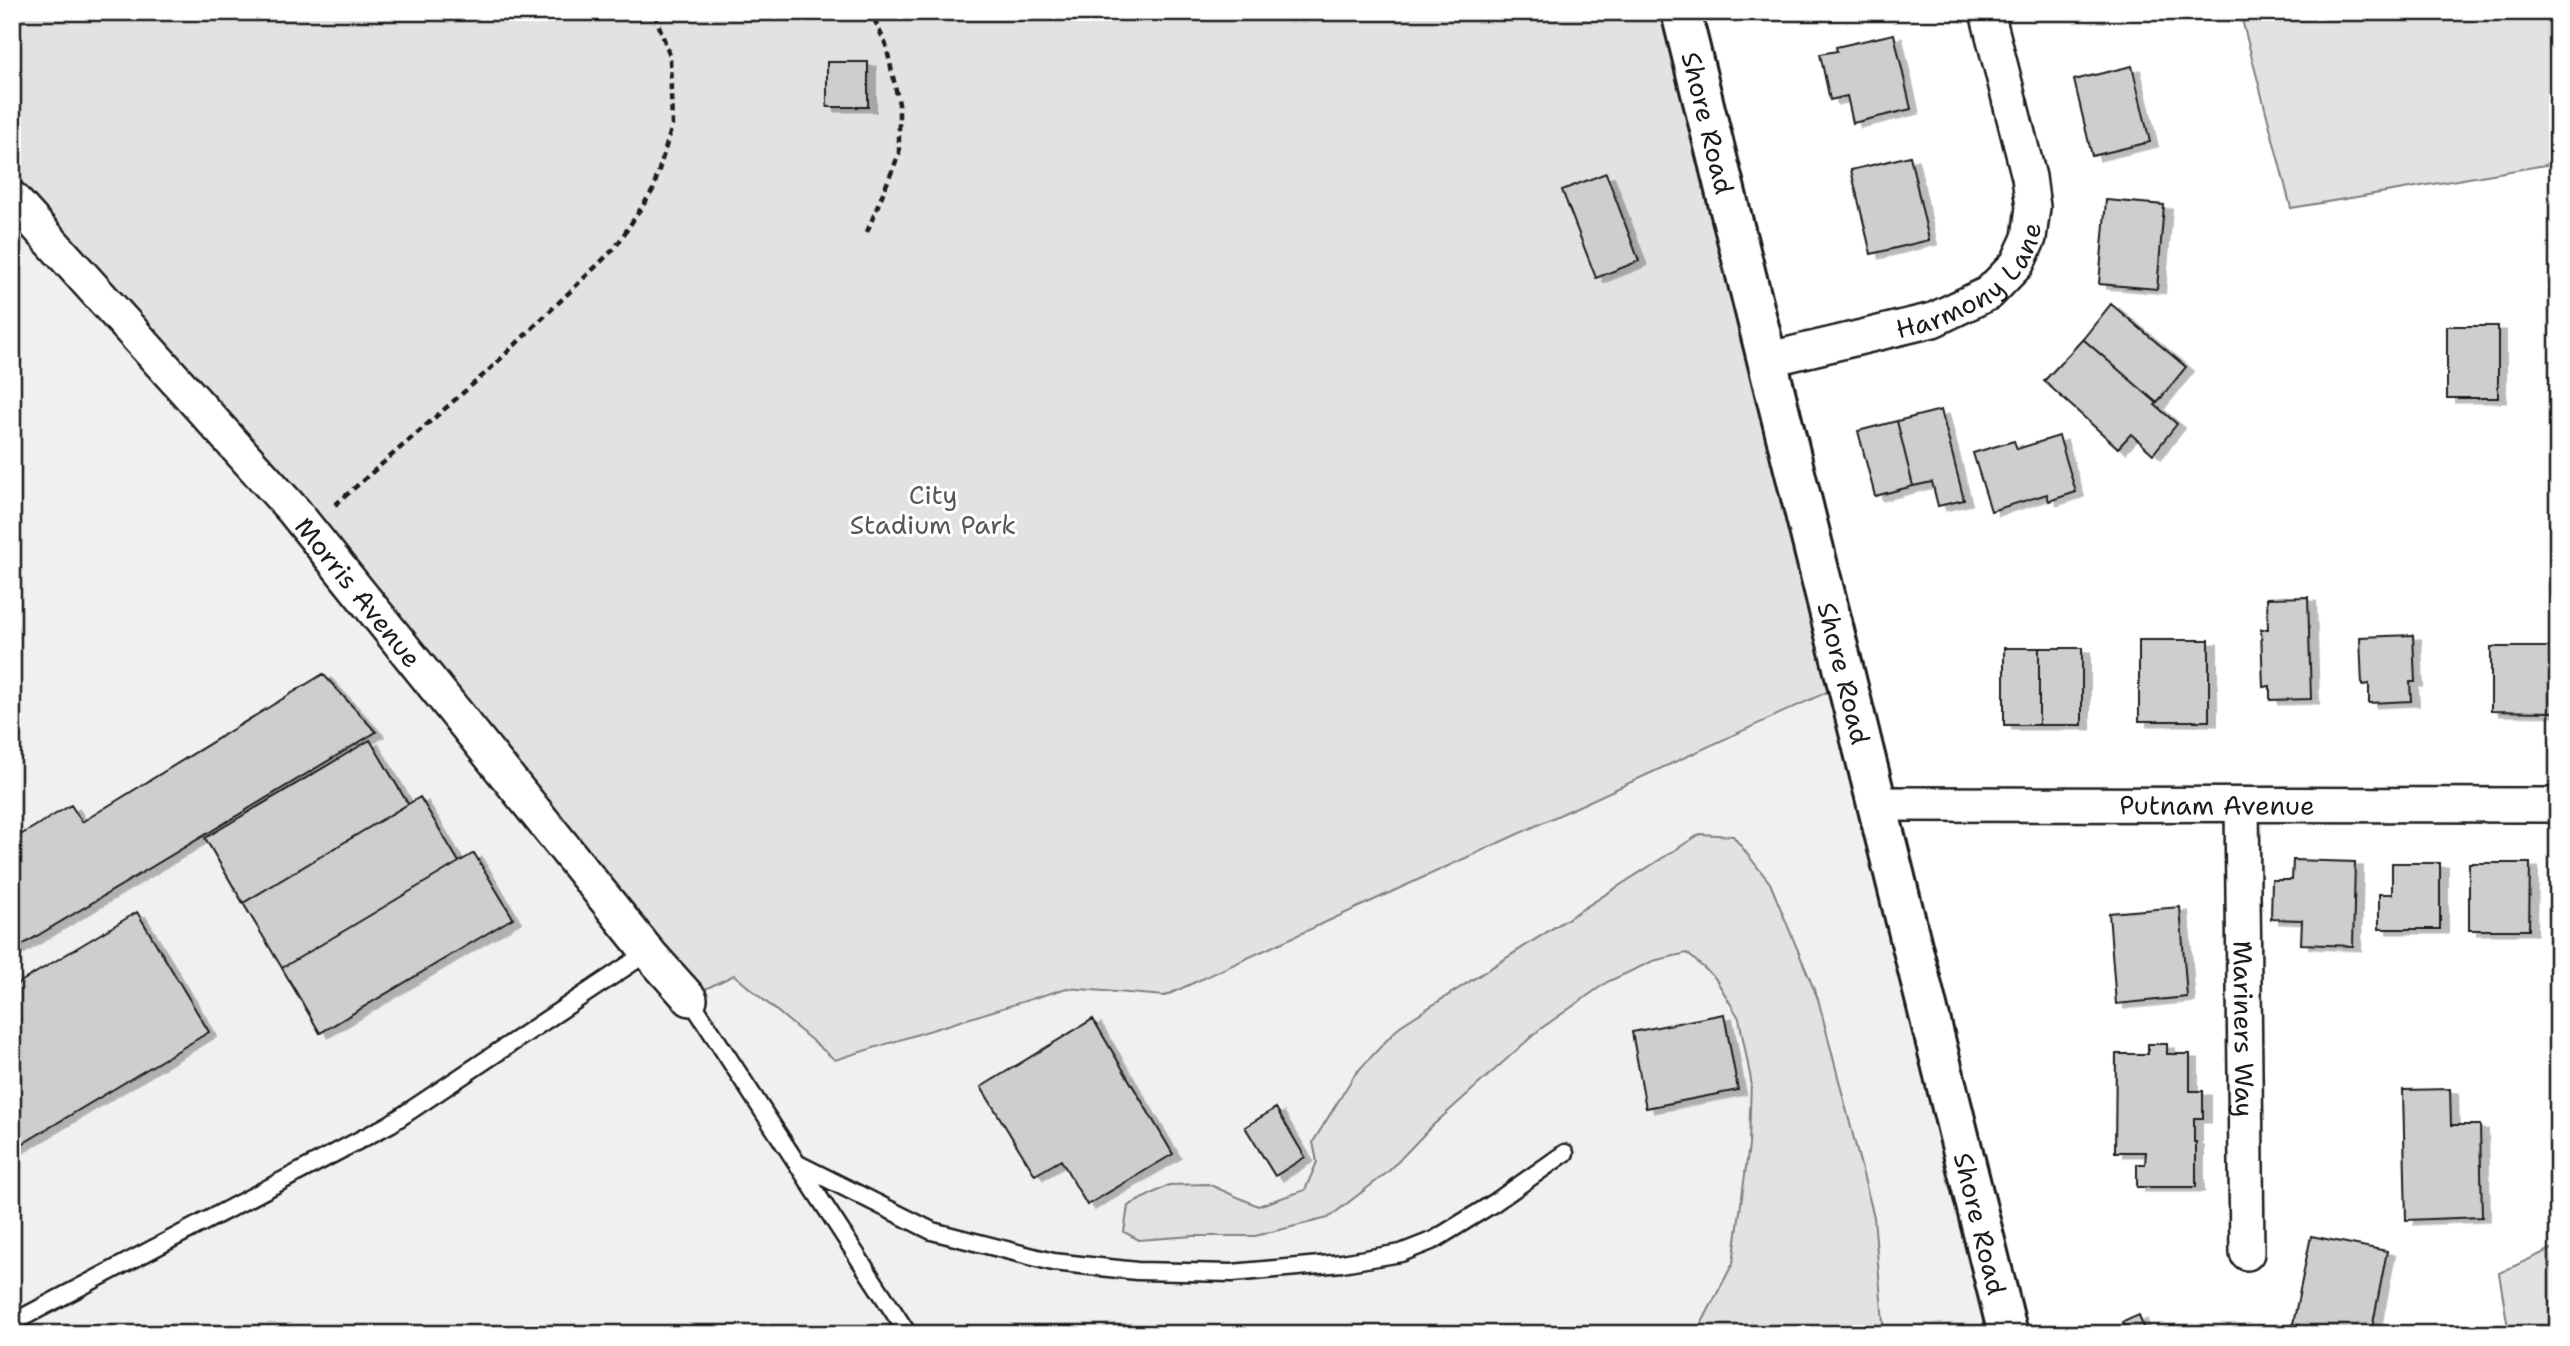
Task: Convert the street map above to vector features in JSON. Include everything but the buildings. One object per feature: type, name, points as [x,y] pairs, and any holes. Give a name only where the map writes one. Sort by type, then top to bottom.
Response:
[{"type":"main road","name":"Shore Road","points":[[1681,12],[2008,1334]]},
{"type":"street","name":"Harmony Lane","points":[[1766,360],[1933,320],[1989,293],[2017,264],[2029,238],[2033,207],[2029,177],[1987,12]]},
{"type":"street","name":"Morris Avenue","points":[[12,198],[308,529],[649,952],[690,999]]},
{"type":"street","name":"Putnam Avenue","points":[[1876,804],[2558,805]]},
{"type":"street","name":"Mariners Way","points":[[2242,805],[2247,1253]]},
{"type":"lane","points":[[12,1322],[390,1124],[649,952]]},
{"type":"lane","points":[[690,999],[908,1334]]},
{"type":"lane","points":[[798,1164],[932,1231],[1053,1262],[1137,1271],[1232,1273],[1342,1263],[1401,1253],[1434,1240],[1494,1203],[1565,1153]]},
{"type":"path","points":[[308,529],[489,370],[615,248],[653,190],[672,126],[670,56],[654,12]]},
{"type":"path","points":[[867,232],[899,154],[899,104],[886,45],[871,12]]},
{"type":"shaded area","points":[[12,211],[734,975],[835,1060],[1067,988],[1165,996],[1849,682],[2009,1334],[12,1334]]},
{"type":"green space","name":"City Stadium Park","points":[[12,12],[1685,12],[1849,682],[1165,996],[1067,988],[835,1060],[734,975],[693,995],[12,211]]},
{"type":"green space","points":[[2240,12],[2558,12],[2558,163],[2291,208]]},
{"type":"green space","points":[[1700,834],[1733,836],[1770,883],[1818,999],[1874,1217],[1884,1334],[1696,1334],[1733,1263],[1749,1145],[1751,1080],[1739,1018],[1715,978],[1687,953],[1653,961],[1607,982],[1539,1030],[1431,1127],[1388,1172],[1328,1218],[1255,1236],[1193,1236],[1139,1240],[1124,1232],[1128,1206],[1169,1185],[1208,1184],[1258,1206],[1305,1190],[1317,1162],[1313,1142],[1355,1074],[1400,1026]]},
{"type":"green space","points":[[2558,1246],[2558,1334],[2508,1328],[2499,1273]]}]
